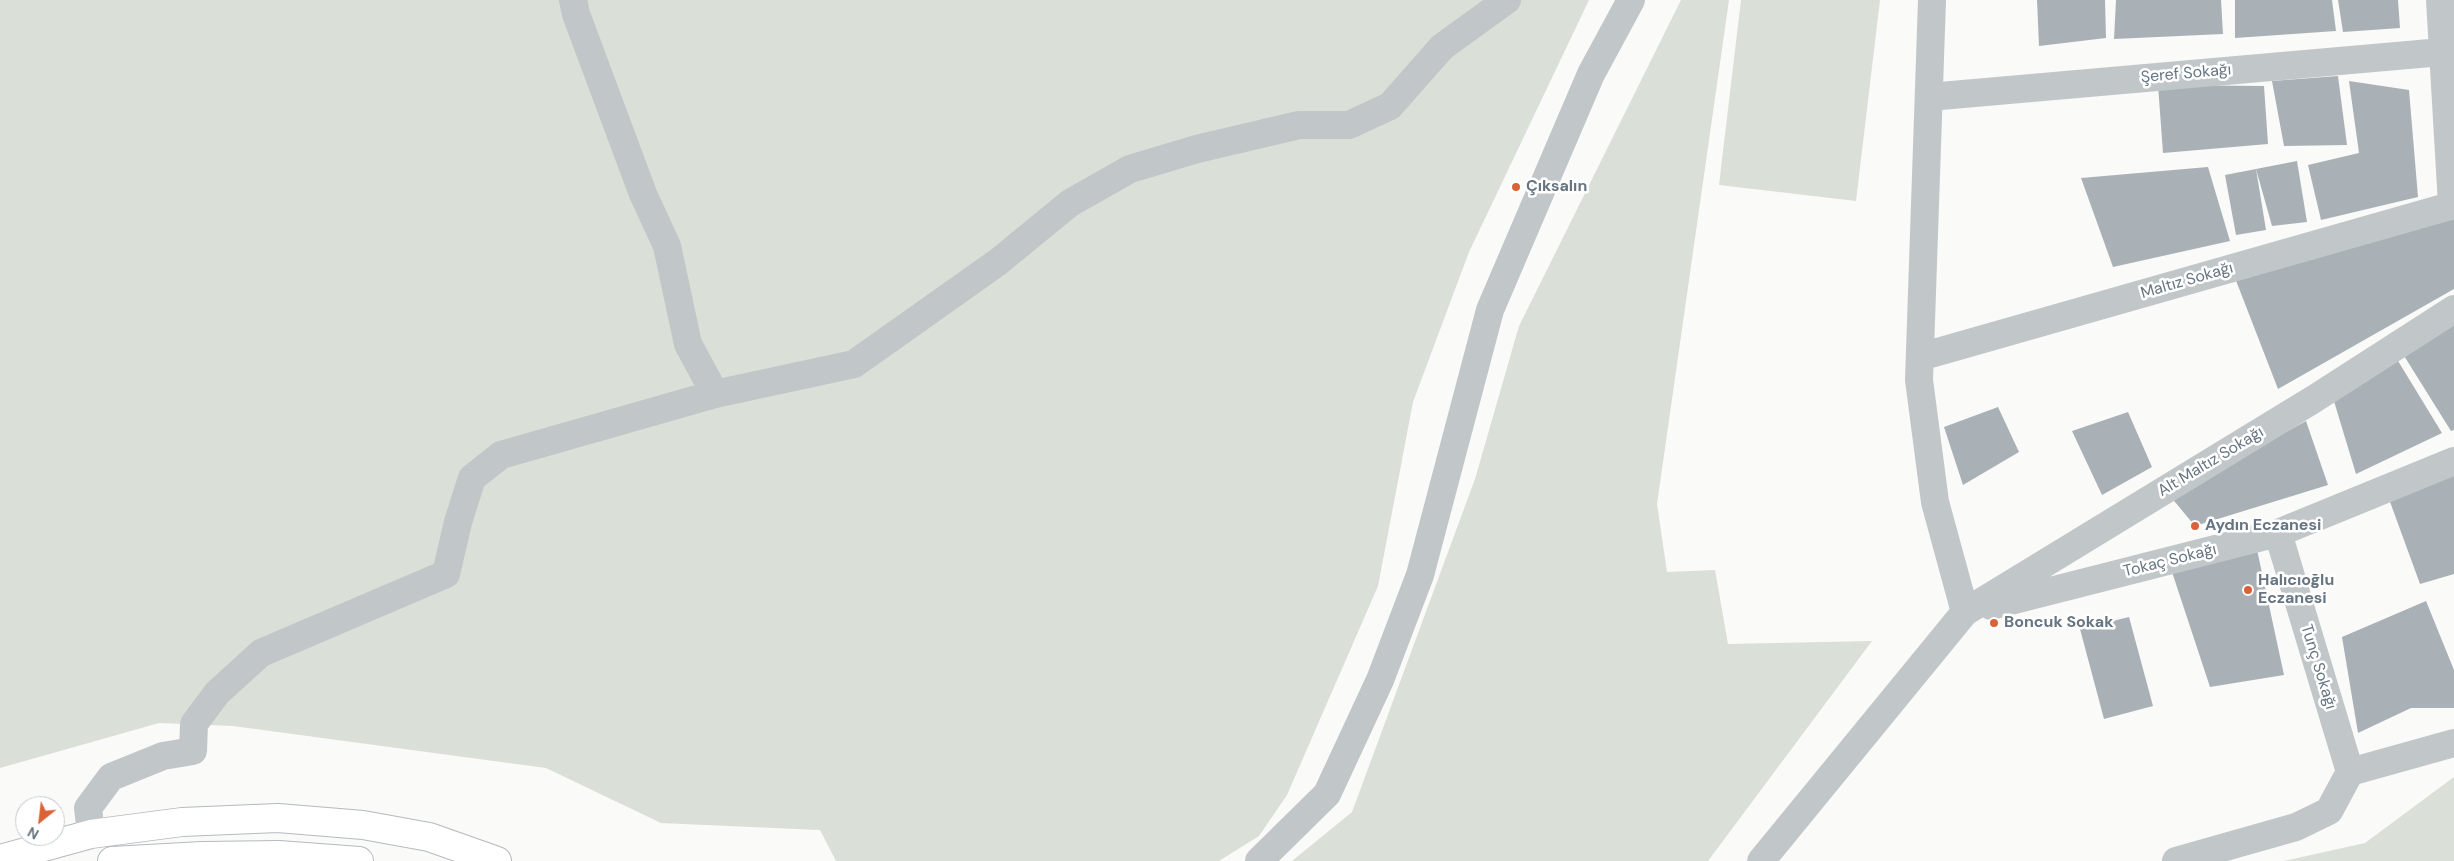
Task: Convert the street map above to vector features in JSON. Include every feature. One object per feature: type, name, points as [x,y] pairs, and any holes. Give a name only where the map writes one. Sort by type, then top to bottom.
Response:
[{"type":"main road","points":[[0,860],[91,834],[182,822],[278,818],[363,825],[410,834],[472,851],[497,861]]},
{"type":"main road","points":[[112,861],[260,855],[358,861]]},
{"type":"street","points":[[573,0],[576,14],[643,194],[667,246],[688,344],[715,394]]},
{"type":"street","points":[[91,834],[88,808],[111,778],[163,756],[193,751],[194,724],[217,693],[261,653],[446,574],[458,522],[472,478],[501,455],[715,394],[854,364],[998,262],[1070,203],[1130,169],[1197,149],[1299,125],[1349,125],[1390,106],[1442,47],[1507,0]]},
{"type":"street","points":[[1262,860],[1327,794],[1380,680],[1420,575],[1490,310],[1591,74],[1632,0]]},
{"type":"street","points":[[1932,0],[1919,380],[1935,502],[1965,612]]},
{"type":"street","points":[[2440,0],[2453,205]]},
{"type":"street","name":"Şeref Sokağı","points":[[1929,97],[2442,52]]},
{"type":"street","name":"Maltız Sokağı","points":[[1920,357],[2453,205]]},
{"type":"street","name":"Alt Maltız Sokağı","points":[[1762,861],[1965,612],[2314,399],[2454,309]]},
{"type":"street","name":"Tokaç Sokağı","points":[[1965,612],[2278,534],[2454,461]]},
{"type":"street","name":"Tunç Sokağı","points":[[2278,534],[2350,772]]},
{"type":"street","points":[[2176,861],[2296,827],[2329,811],[2350,772],[2454,743]]},
{"type":"shaded area","points":[[0,0],[1589,0],[1469,252],[1413,402],[1378,586],[1287,795],[1259,836],[1219,861],[836,861],[820,830],[661,823],[546,768],[233,726],[159,723],[0,768]]},
{"type":"shaded area","points":[[1681,0],[1729,0],[1657,504],[1667,572],[1715,570],[1728,644],[1872,641],[1708,861],[1292,861],[1352,812],[1475,479],[1519,326]]},
{"type":"shaded area","points":[[1741,0],[1880,0],[1856,201],[1719,185]]},
{"type":"shaded area","points":[[2454,777],[2454,861],[2284,861],[2365,843]]},
{"type":"building","points":[[2037,0],[2105,0],[2106,38],[2039,46]]},
{"type":"building","points":[[2116,0],[2221,0],[2223,34],[2114,39]]},
{"type":"building","points":[[2235,0],[2332,0],[2336,31],[2235,38]]},
{"type":"building","points":[[2338,0],[2398,0],[2400,28],[2343,32]]},
{"type":"building","points":[[2338,76],[2347,145],[2284,146],[2272,81]]},
{"type":"building","points":[[2349,81],[2409,90],[2418,197],[2321,220],[2308,165],[2359,153]]},
{"type":"building","points":[[2158,85],[2264,86],[2268,144],[2163,153]]},
{"type":"building","points":[[2297,161],[2307,222],[2272,226],[2256,169]]},
{"type":"building","points":[[2208,167],[2230,241],[2113,267],[2081,178]]},
{"type":"building","points":[[2256,169],[2266,230],[2236,235],[2225,175]]},
{"type":"building","points":[[2454,213],[2454,289],[2278,389],[2235,278]]},
{"type":"building","points":[[2454,320],[2454,430],[2451,431],[2401,351]]},
{"type":"building","points":[[2395,356],[2442,433],[2356,474],[2333,398]]},
{"type":"building","points":[[1998,407],[2019,452],[1963,485],[1944,427]]},
{"type":"building","points":[[2128,412],[2152,467],[2102,495],[2072,431]]},
{"type":"building","points":[[2306,421],[2328,485],[2195,526],[2170,496]]},
{"type":"building","points":[[2454,474],[2454,574],[2420,584],[2389,499]]},
{"type":"building","points":[[2256,545],[2284,675],[2210,687],[2171,569]]},
{"type":"building","points":[[2426,601],[2454,670],[2454,708],[2411,708],[2358,733],[2342,637]]},
{"type":"building","points":[[2129,617],[2153,706],[2104,719],[2080,629]]},
{"type":"place","name":"Çıksalın","points":[[1516,187]]},
{"type":"place","name":"Aydın Eczanesi","points":[[2195,526]]},
{"type":"place","name":"Halıcıoğlu Eczanesi","points":[[2248,590]]},
{"type":"place","name":"Boncuk Sokak","points":[[1994,623]]}]
